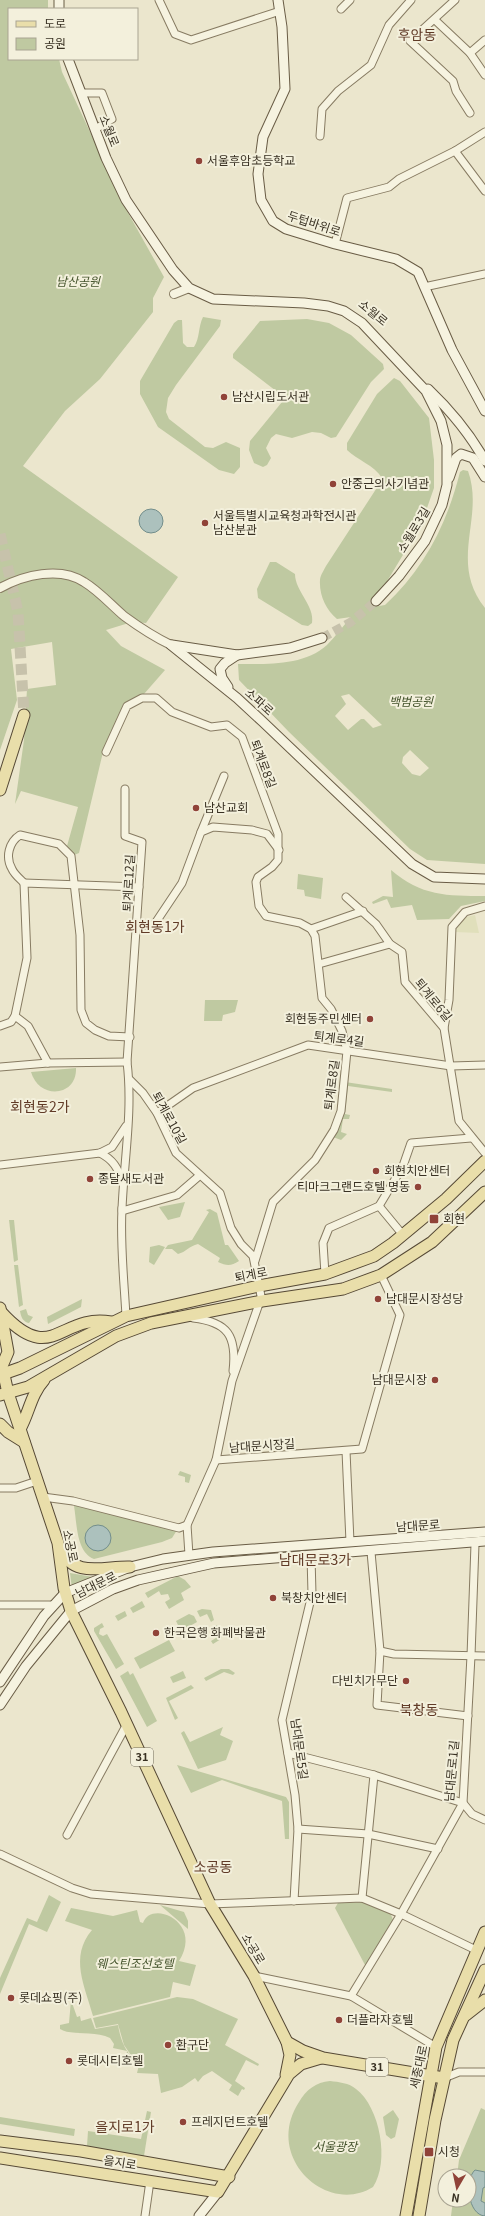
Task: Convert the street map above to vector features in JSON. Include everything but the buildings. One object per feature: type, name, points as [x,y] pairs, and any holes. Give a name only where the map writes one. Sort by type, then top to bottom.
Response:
[{"type":"main road","name":"두텁바위로","points":[[278,0],[282,27],[284,89],[263,137],[258,174],[261,200],[273,221],[286,229],[335,244],[396,259],[418,272],[452,350],[485,410]]},
{"type":"main road","name":"소월로","points":[[69,60],[97,128],[128,197],[189,288],[213,296],[341,304],[355,312],[371,324],[405,359],[428,389],[446,406],[478,449],[485,461]]},
{"type":"main road","name":"소월로","points":[[69,60],[106,158],[126,200],[173,270],[189,288],[213,299],[328,306],[344,311],[362,323],[426,391]]},
{"type":"main road","name":"소월로3길","points":[[376,601],[399,576],[425,541],[442,505],[447,484],[447,445],[441,421],[426,391]]},
{"type":"main road","points":[[447,484],[456,458],[461,454],[473,458],[485,477]]},
{"type":"main road","points":[[171,645],[237,655],[290,648],[322,638]]},
{"type":"main road","name":"소파로","points":[[171,645],[237,698],[412,864],[434,877],[485,879]]},
{"type":"main road","points":[[237,655],[225,662],[220,670],[222,678],[237,698]]},
{"type":"main road","points":[[0,790],[24,715]]},
{"type":"main road","name":"퇴계로","points":[[2,1370],[126,1316],[259,1286],[325,1274],[374,1256],[403,1235],[446,1199],[485,1161]]},
{"type":"main road","points":[[4,1394],[28,1387],[116,1336],[151,1323],[261,1301],[343,1289],[381,1275],[432,1242],[485,1192]]},
{"type":"main road","points":[[0,1310],[13,1325],[24,1333],[38,1338],[59,1334],[89,1321],[110,1322]]},
{"type":"main road","name":"소공로","points":[[0,1310],[4,1347],[8,1352],[2,1370],[4,1394],[20,1429],[58,1543],[65,1593],[71,1611],[127,1724],[210,1904],[254,1976],[288,2042]]},
{"type":"main road","points":[[57,1371],[47,1367],[47,1358],[71,1346],[76,1339]]},
{"type":"main road","points":[[20,1429],[28,1416],[35,1392],[57,1371]]},
{"type":"main road","points":[[0,1424],[8,1432],[24,1442]]},
{"type":"main road","name":"남대문로","points":[[0,1682],[52,1605],[65,1593],[130,1567],[189,1555],[485,1532]]},
{"type":"main road","name":"남대문로","points":[[0,1705],[29,1662],[71,1611],[113,1589],[138,1580],[201,1565],[474,1544],[485,1541]]},
{"type":"main road","points":[[58,1543],[63,1556],[74,1566],[90,1570],[116,1566],[130,1567]]},
{"type":"main road","name":"세종대로","points":[[406,2216],[436,2046],[481,1952],[485,1932]]},
{"type":"main road","points":[[419,2216],[444,2078],[453,2040],[485,1970]]},
{"type":"main road","points":[[464,2016],[485,2000]]},
{"type":"main road","points":[[285,2080],[290,2059],[288,2042]]},
{"type":"main road","name":"31","points":[[288,2042],[303,2051],[323,2058],[444,2078]]},
{"type":"main road","points":[[199,2216],[229,2177],[285,2080],[301,2064],[323,2058]]},
{"type":"main road","name":"을지로","points":[[0,2140],[229,2177]]},
{"type":"main road","name":"을지로","points":[[0,2158],[218,2192]]},
{"type":"street","points":[[159,0],[175,34],[191,40],[280,11]]},
{"type":"street","points":[[341,9],[350,0]]},
{"type":"street","points":[[320,136],[322,109],[338,91],[372,65],[390,25],[410,0]]},
{"type":"street","points":[[454,0],[435,20],[410,40],[453,81],[456,91],[470,113]]},
{"type":"street","points":[[435,20],[470,53],[485,75]]},
{"type":"street","points":[[470,53],[485,40]]},
{"type":"street","points":[[83,93],[102,93],[112,119],[97,128]]},
{"type":"street","points":[[335,244],[347,198],[389,187],[399,179],[455,151],[485,132]]},
{"type":"street","points":[[455,151],[485,191]]},
{"type":"street","points":[[424,287],[483,275],[485,282]]},
{"type":"street","points":[[174,294],[189,288]]},
{"type":"street","name":"소파로","points":[[0,588],[19,580],[43,574],[60,573],[72,576],[83,581],[125,616],[153,636],[171,645]]},
{"type":"street","name":"퇴계로8길","points":[[106,752],[127,706],[142,698],[156,698],[172,712],[211,727],[227,725],[242,738],[278,834],[280,850]]},
{"type":"street","points":[[138,925],[154,925],[182,883],[224,776]]},
{"type":"street","name":"퇴계로12길","points":[[122,1210],[130,1080],[127,1062],[138,925],[142,842],[125,836],[125,789]]},
{"type":"street","points":[[202,832],[213,827],[252,830],[267,834],[280,850],[278,860],[272,867],[258,876],[256,882],[259,906],[266,916],[300,923],[311,929],[363,911]]},
{"type":"street","points":[[0,1026],[11,1022],[15,1016],[27,958],[24,883],[11,868],[10,855],[11,843],[20,835],[59,844],[70,856],[75,884],[80,935],[81,1010],[86,1023],[94,1030],[109,1036],[130,1037]]},
{"type":"street","points":[[24,883],[139,887]]},
{"type":"street","name":"퇴계로6길","points":[[346,897],[376,924],[390,944],[402,952],[404,982],[444,1028],[459,1121],[471,1138],[485,1153]]},
{"type":"street","points":[[444,1028],[449,1000],[452,927],[465,912],[485,906]]},
{"type":"street","name":"퇴계로8길","points":[[255,1261],[273,1202],[315,1160],[334,1130],[341,1111],[347,1050],[342,1031],[331,1009],[322,998],[315,936],[311,929]]},
{"type":"street","points":[[319,964],[390,944]]},
{"type":"street","points":[[15,1016],[28,1026],[48,1063]]},
{"type":"street","name":"퇴계로4길","points":[[157,1113],[193,1088],[308,1045],[451,1066],[485,1065]]},
{"type":"street","points":[[0,1066],[48,1063],[127,1062]]},
{"type":"street","name":"퇴계로10길","points":[[130,1080],[143,1093],[157,1113],[176,1153],[199,1176],[220,1193],[231,1228],[255,1261],[261,1301]]},
{"type":"street","points":[[0,1165],[100,1153],[112,1147],[127,1124]]},
{"type":"street","points":[[325,1274],[323,1243],[329,1228],[379,1206],[403,1166],[411,1143],[471,1138]]},
{"type":"street","name":"퇴계로12길","points":[[100,1153],[110,1158],[120,1174],[126,1316]]},
{"type":"street","points":[[122,1210],[178,1195],[199,1176]]},
{"type":"street","points":[[379,1206],[403,1235]]},
{"type":"street","name":"남대문시장길","points":[[189,1555],[187,1525],[216,1460],[362,1449],[400,1315],[381,1275]]},
{"type":"street","points":[[232,1381],[261,1301]]},
{"type":"street","points":[[180,1316],[213,1321],[228,1331],[234,1348],[232,1381],[216,1460]]},
{"type":"street","points":[[346,1450],[350,1542]]},
{"type":"street","points":[[0,1488],[16,1488],[37,1481]]},
{"type":"street","points":[[43,1497],[73,1501],[179,1528],[187,1525]]},
{"type":"street","name":"남대문로1길","points":[[351,1996],[401,1914],[463,1804],[471,1656],[474,1544]]},
{"type":"street","points":[[371,1552],[380,1651],[377,1705],[468,1716]]},
{"type":"street","name":"남대문로5길","points":[[294,1901],[298,1829],[295,1795],[282,1720],[312,1594],[311,1556]]},
{"type":"street","points":[[0,1605],[52,1605]]},
{"type":"street","points":[[380,1651],[394,1654],[485,1656]]},
{"type":"street","points":[[67,1835],[127,1724]]},
{"type":"street","points":[[288,1753],[374,1775],[463,1804],[472,1814],[485,1820]]},
{"type":"street","points":[[362,1898],[374,1775]]},
{"type":"street","points":[[298,1829],[368,1834],[438,1849]]},
{"type":"street","points":[[0,1854],[72,1888],[91,1894],[210,1904],[362,1898],[401,1914],[481,1952]]},
{"type":"street","points":[[254,1976],[351,1996],[436,2046]]},
{"type":"street","points":[[444,2078],[465,2072],[485,2072]]},
{"type":"street","points":[[145,2216],[150,2181]]},
{"type":"green space","name":"남산공원","points":[[0,0],[48,0],[48,8],[8,8],[8,60],[59,60],[62,72],[127,211],[164,277],[153,298],[153,312],[100,379],[65,411],[23,466],[178,577],[146,623],[132,622],[106,630],[121,646],[165,670],[144,694],[126,702],[103,752],[79,853],[74,855],[67,846],[78,807],[21,791],[15,804],[24,740],[27,689],[56,685],[52,642],[11,649],[17,700],[0,750]]},
{"type":"green space","points":[[203,317],[221,320],[220,326],[176,385],[168,398],[166,412],[169,419],[205,447],[213,448],[226,442],[240,448],[240,467],[234,474],[219,470],[158,427],[140,394],[140,381],[174,323],[178,320],[182,320],[183,343],[187,347],[194,347]]},
{"type":"green space","points":[[307,319],[329,323],[351,335],[383,364],[384,369],[371,382],[336,437],[331,438],[321,433],[312,432],[292,438],[276,434],[271,438],[266,448],[271,458],[267,465],[263,467],[254,463],[249,450],[250,441],[282,402],[280,394],[233,358],[233,354],[260,321]]},
{"type":"green space","name":"백범공원","points":[[394,378],[400,381],[429,418],[434,460],[434,488],[421,525],[383,588],[371,599],[379,606],[385,605],[399,591],[422,561],[441,527],[455,491],[460,472],[463,470],[468,471],[472,488],[473,506],[468,556],[469,573],[474,591],[485,608],[485,864],[427,860],[410,849],[289,732],[239,680],[238,664],[273,664],[307,657],[318,652],[327,645],[351,617],[337,619],[333,615],[322,597],[320,578],[326,566],[382,478],[379,473],[347,450],[347,443],[377,394]],"holes":[[[349,694],[382,725],[373,728],[364,719],[361,719],[348,730],[335,716],[346,704],[341,696]],[[410,750],[429,768],[420,776],[412,774],[402,763],[403,757]]]},
{"type":"green space","points":[[270,562],[276,562],[295,574],[298,586],[311,611],[312,623],[308,626],[302,625],[258,598],[257,589]]},
{"type":"green space","points":[[391,870],[402,879],[424,890],[446,895],[485,896],[485,901],[461,906],[449,919],[417,920],[412,905],[391,908],[387,899],[373,904],[372,902],[383,896],[393,897]]},
{"type":"green space","points":[[298,874],[323,878],[321,899],[305,896],[304,890],[297,889]]},
{"type":"green space","points":[[475,915],[479,933],[455,932],[458,924],[466,917]]},
{"type":"green space","points":[[205,1000],[238,1000],[235,1012],[223,1015],[222,1021],[204,1021]]},
{"type":"green space","points":[[76,1068],[75,1078],[71,1085],[57,1091],[49,1091],[42,1087],[35,1081],[31,1072]]},
{"type":"green space","points":[[345,1082],[392,1089],[392,1092],[348,1086],[345,1114],[350,1115],[349,1119],[343,1119],[341,1132],[347,1134],[341,1140],[333,1137]]},
{"type":"green space","points":[[185,1202],[180,1217],[168,1220],[159,1207]]},
{"type":"green space","points":[[210,1209],[217,1213],[225,1245],[228,1245],[239,1261],[229,1265],[218,1262],[220,1258],[198,1244],[178,1254],[172,1249],[165,1249],[168,1245],[192,1240],[209,1212],[206,1210]]},
{"type":"green space","points":[[9,1220],[14,1220],[18,1260],[14,1262]]},
{"type":"green space","points":[[159,1245],[165,1247],[154,1265],[149,1262],[150,1247]]},
{"type":"green space","points":[[14,1265],[18,1265],[23,1305],[19,1307]]},
{"type":"green space","points":[[82,1299],[81,1307],[48,1324],[47,1317]]},
{"type":"green space","points":[[26,1309],[28,1315],[33,1317],[29,1323],[24,1320],[20,1313],[20,1311]]},
{"type":"green space","points":[[180,1471],[191,1475],[189,1483],[185,1482],[185,1477],[178,1475]]},
{"type":"green space","points":[[75,1504],[177,1530],[172,1538],[162,1542],[94,1559],[84,1550],[78,1536]]},
{"type":"green space","points":[[70,1573],[93,1577],[72,1589]]},
{"type":"green space","points":[[178,1576],[185,1580],[191,1587],[181,1593],[184,1600],[169,1609],[165,1602],[170,1599],[168,1594],[161,1595],[159,1591],[148,1598],[145,1593]]},
{"type":"green space","points":[[142,1601],[145,1607],[133,1613],[130,1608]]},
{"type":"green space","points":[[202,1609],[211,1610],[214,1620],[211,1622],[207,1614],[200,1617],[197,1611]]},
{"type":"green space","points":[[125,1611],[127,1616],[118,1621],[115,1616]]},
{"type":"green space","points":[[189,1614],[194,1616],[197,1622],[181,1631],[176,1621]]},
{"type":"green space","points":[[102,1623],[104,1627],[100,1629],[99,1634],[103,1636],[107,1634],[124,1664],[116,1669],[94,1631],[94,1628]]},
{"type":"green space","points":[[217,1625],[223,1635],[221,1639],[213,1644],[211,1641],[216,1638],[210,1628]]},
{"type":"green space","points":[[169,1640],[175,1651],[140,1669],[134,1658]]},
{"type":"green space","points":[[221,1669],[229,1669],[235,1673],[233,1675],[224,1672],[206,1681],[204,1678]]},
{"type":"green space","points":[[128,1671],[130,1675],[133,1673],[157,1721],[147,1727],[120,1676]]},
{"type":"green space","points":[[183,1671],[186,1678],[173,1683],[170,1677]]},
{"type":"green space","points":[[191,1685],[194,1688],[169,1701],[178,1718],[175,1720],[166,1698]]},
{"type":"green space","points":[[223,1727],[220,1735],[233,1741],[226,1760],[198,1769],[181,1733],[184,1731],[190,1742]]},
{"type":"green space","points":[[177,1765],[286,1797],[289,1802],[289,1839],[285,1839],[282,1801],[222,1780],[191,1793]]},
{"type":"green space","points":[[49,1895],[61,1902],[47,1932],[29,1924],[0,1994],[0,1978],[27,1918],[37,1922]]},
{"type":"green space","points":[[364,1902],[390,1912],[393,1920],[367,1965],[365,1965],[335,1908],[338,1903]]},
{"type":"green space","points":[[160,1905],[184,1912],[188,1921],[188,1929]]},
{"type":"green space","name":"웨스틴조선호텔","points":[[71,1908],[113,1916],[137,1910],[140,1922],[143,1923],[148,1916],[156,1913],[164,1914],[173,1918],[181,1926],[185,1935],[185,1947],[179,1961],[196,1965],[190,1986],[173,1982],[170,1997],[93,2016],[83,1983],[80,1961],[81,1951],[85,1940],[92,1930],[65,1921]]},
{"type":"green space","name":"환구단","points":[[177,1997],[193,1999],[238,2019],[225,2045],[259,2064],[258,2066],[246,2060],[235,2081],[245,2088],[244,2090],[242,2089],[238,2096],[229,2090],[232,2085],[212,2071],[203,2076],[198,2082],[195,2078],[182,2087],[161,2093],[158,2074],[137,2073],[140,2061],[126,2058],[127,2051],[133,2058],[124,2045],[118,2024],[96,2028],[93,2018]]},
{"type":"green space","name":"환구단","points":[[71,2000],[77,2017],[80,2016],[81,2021],[91,2018],[95,2029],[118,2025],[127,2051],[113,2048],[114,2044],[110,2038],[104,2036],[70,2032],[60,2029],[60,2025],[69,2023]]},
{"type":"green space","name":"서울광장","points":[[330,2081],[350,2085],[364,2097],[371,2108],[380,2135],[381,2164],[378,2176],[373,2187],[355,2194],[337,2194],[320,2187],[305,2176],[294,2161],[289,2143],[290,2123],[299,2102],[312,2087],[320,2083]]},
{"type":"green space","points":[[481,2108],[485,2110],[485,2216],[451,2216],[452,2208],[477,2208],[477,2168],[458,2168],[459,2160]]},
{"type":"green space","points":[[393,2110],[399,2119],[395,2137],[391,2139],[386,2135],[383,2117]]},
{"type":"green space","points":[[147,2111],[151,2112],[144,2156],[87,2146],[88,2131],[141,2139]]},
{"type":"green space","points":[[0,2117],[75,2129],[74,2136],[0,2124]]},
{"type":"shaded area","points":[[151,509],[159,513],[163,521],[159,529],[151,533],[143,529],[139,521],[143,513]]},
{"type":"shaded area","points":[[98,1525],[107,1529],[111,1538],[107,1547],[98,1551],[89,1547],[85,1538],[89,1529]]},
{"type":"shaded area","points":[[477,2170],[485,2172],[485,2187],[483,2188],[481,2201],[485,2203],[485,2216],[479,2214],[474,2208],[477,2208]]},
{"type":"tunnel","points":[[0,534],[18,612],[24,715]]},
{"type":"tunnel","points":[[322,638],[351,622],[376,601]]},
{"type":"place","name":"서울후암초등학교","points":[[199,161]]},
{"type":"place","name":"남산시립도서관","points":[[224,397]]},
{"type":"place","name":"안중근의사기념관","points":[[333,484]]},
{"type":"place","name":"서울특별시교육청과학전시관 남산분관","points":[[205,523]]},
{"type":"place","name":"남산교회","points":[[196,808]]},
{"type":"place","name":"회현동주민센터","points":[[370,1019]]},
{"type":"place","name":"회현치안센터","points":[[376,1171]]},
{"type":"place","name":"종달새도서관","points":[[90,1179]]},
{"type":"place","name":"티마크그랜드호텔 명동","points":[[418,1187]]},
{"type":"place","name":"회현","points":[[434,1219]]},
{"type":"place","name":"남대문시장성당","points":[[378,1299]]},
{"type":"place","name":"남대문시장","points":[[435,1380]]},
{"type":"place","name":"북창치안센터","points":[[273,1598]]},
{"type":"place","name":"한국은행 화폐박물관","points":[[156,1633]]},
{"type":"place","name":"다빈치가무단","points":[[406,1681]]},
{"type":"place","name":"롯데쇼핑(주)","points":[[11,1998]]},
{"type":"place","name":"더플라자호텔","points":[[339,2020]]},
{"type":"place","name":"환구단","points":[[168,2045]]},
{"type":"place","name":"롯데시티호텔","points":[[69,2061]]},
{"type":"place","name":"프레지던트호텔","points":[[183,2122]]},
{"type":"place","name":"시청","points":[[429,2152]]},
{"type":"district","name":"후암동","points":[[417,35]]},
{"type":"district","name":"회현동1가","points":[[155,927]]},
{"type":"district","name":"회현동2가","points":[[40,1107]]},
{"type":"district","name":"남대문로3가","points":[[315,1560]]},
{"type":"district","name":"북창동","points":[[419,1710]]},
{"type":"district","name":"소공동","points":[[213,1867]]},
{"type":"district","name":"을지로1가","points":[[125,2127]]}]
